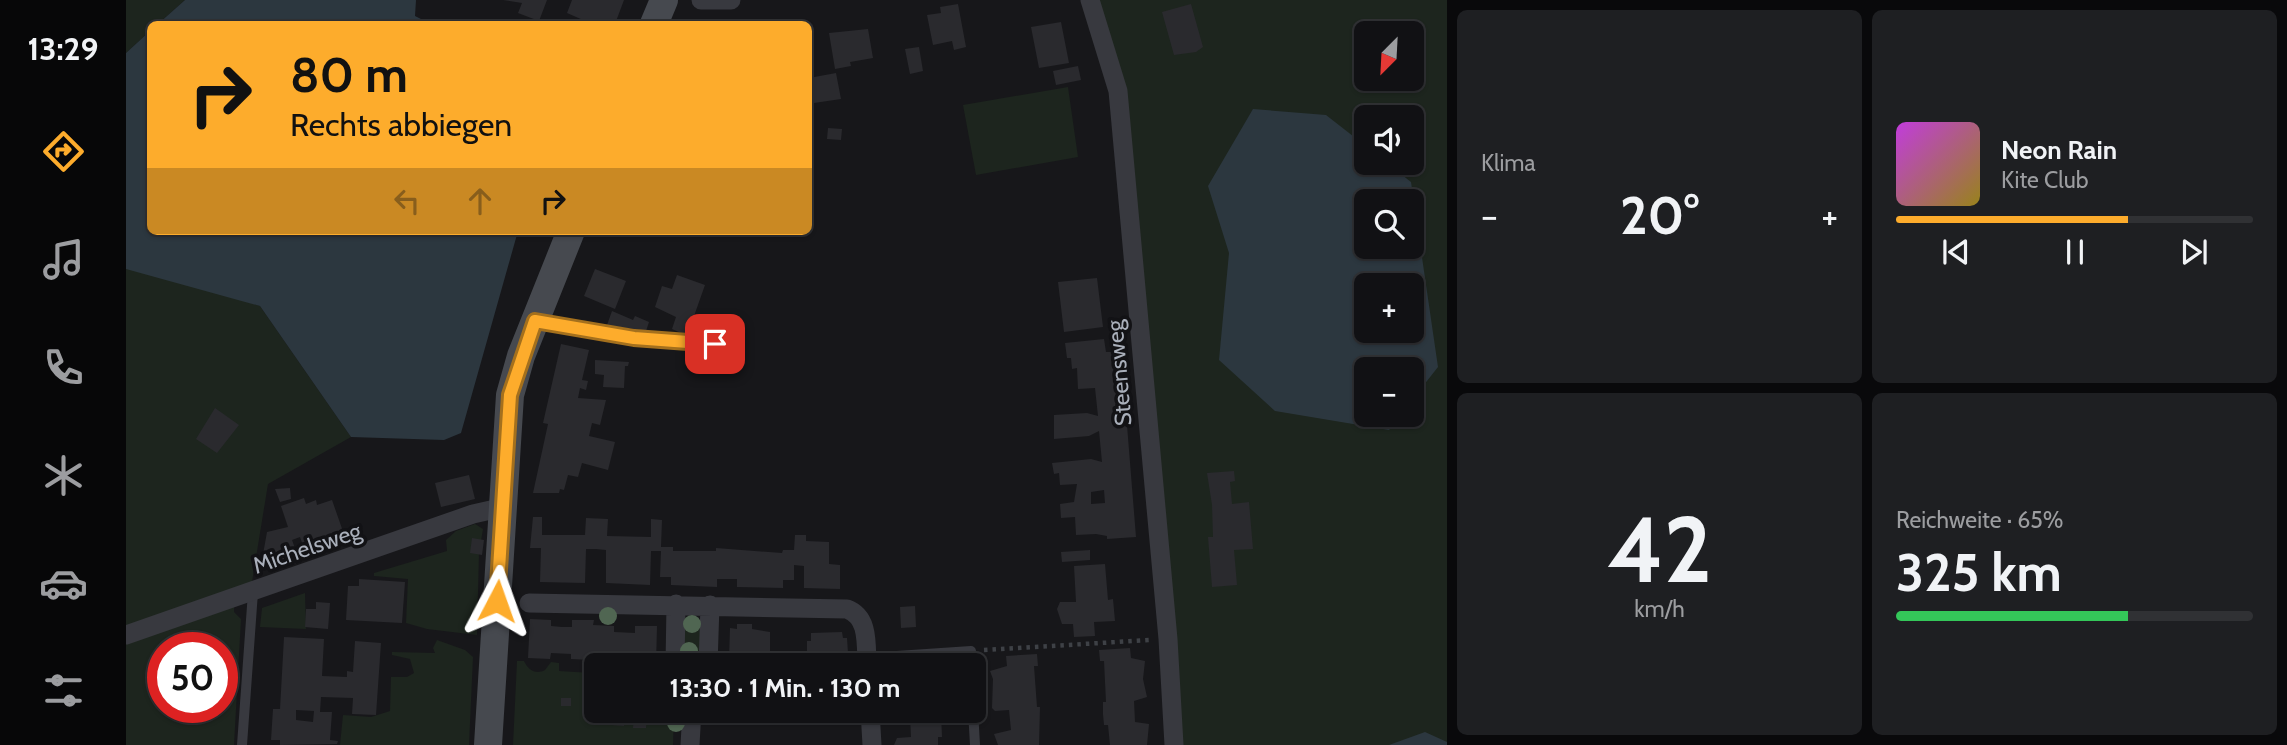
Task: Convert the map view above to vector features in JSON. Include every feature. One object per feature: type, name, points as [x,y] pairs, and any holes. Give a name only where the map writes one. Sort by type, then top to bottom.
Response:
[{"type":"main road","points":[[655,21],[664,0]]},
{"type":"main road","points":[[488,745],[510,395],[535,321],[569,235]]},
{"type":"street","points":[[701,0],[731,0]]},
{"type":"street","name":"Steensweg","points":[[1090,0],[1118,91],[1168,639],[1174,745]]},
{"type":"street","name":"Michelsweg","points":[[126,635],[473,514],[504,507]]},
{"type":"street","points":[[528,603],[846,609],[854,612],[863,624],[866,653]]},
{"type":"street","points":[[675,653],[676,604]]},
{"type":"street","points":[[708,653],[710,605]]},
{"type":"street","points":[[690,745],[691,723]]},
{"type":"street","points":[[871,723],[872,745]]},
{"type":"lane","points":[[535,321],[634,338],[715,344]]},
{"type":"lane","points":[[243,745],[253,592]]},
{"type":"lane","points":[[952,653],[971,651]]},
{"type":"lane","points":[[974,723],[975,745]]},
{"type":"path","points":[[971,651],[1168,639]]},
{"type":"shaded area","points":[[126,0],[185,0],[161,21],[147,21],[147,34],[126,53]]},
{"type":"shaded area","points":[[185,0],[416,0],[415,16],[425,21],[161,21]]},
{"type":"shaded area","points":[[1090,0],[1447,0],[1447,745],[1174,745],[1118,91]]},
{"type":"shaded area","points":[[147,34],[147,235],[517,235],[461,433],[444,440],[351,437],[260,306],[126,269],[126,53]]},
{"type":"shaded area","points":[[1068,87],[1078,157],[976,175],[963,105]]},
{"type":"shaded area","points":[[1253,109],[1326,115],[1354,137],[1354,175],[1402,175],[1411,182],[1412,189],[1354,189],[1354,259],[1422,259],[1438,367],[1424,385],[1424,357],[1354,357],[1354,424],[1275,411],[1219,360],[1229,253],[1208,186]]},
{"type":"shaded area","points":[[126,262],[260,306],[351,437],[268,484],[251,588],[234,604],[234,612],[241,619],[238,673],[238,632],[147,632],[147,723],[235,723],[234,745],[126,745]]},
{"type":"shaded area","points":[[475,524],[483,529],[479,552],[477,635],[427,629],[406,623],[408,579],[374,576],[374,573],[447,551],[446,540],[456,531]]},
{"type":"shaded area","points":[[305,593],[306,629],[260,627],[262,608]]},
{"type":"shaded area","points":[[695,616],[703,623],[702,653],[682,653],[685,619]]},
{"type":"shaded area","points":[[437,640],[465,650],[473,657],[469,745],[340,745],[343,715],[371,717],[390,711],[391,677],[407,677],[414,673],[410,659],[392,655],[392,652],[435,653],[433,648]]},
{"type":"shaded area","points":[[517,661],[524,661],[535,672],[545,670],[551,662],[559,663],[559,671],[584,673],[584,723],[674,723],[673,745],[513,745]]},
{"type":"shaded area","points":[[1425,732],[1447,742],[1447,745],[1389,745]]},
{"type":"building","points":[[503,0],[547,0],[539,21],[518,13],[522,3]]},
{"type":"building","points":[[572,0],[624,0],[616,21],[582,21],[567,13]]},
{"type":"building","points":[[958,4],[966,47],[954,50],[952,41],[933,45],[927,15],[941,13],[940,7]]},
{"type":"building","points":[[1191,4],[1203,47],[1196,52],[1174,55],[1162,12]]},
{"type":"building","points":[[1061,22],[1069,63],[1039,68],[1031,27]]},
{"type":"building","points":[[868,29],[873,58],[850,62],[851,66],[835,69],[829,33]]},
{"type":"building","points":[[919,47],[923,71],[910,74],[905,49]]},
{"type":"building","points":[[1078,66],[1081,80],[1056,85],[1053,71]]},
{"type":"building","points":[[836,73],[841,99],[814,103],[812,77]]},
{"type":"building","points":[[828,128],[842,129],[841,140],[827,139]]},
{"type":"building","points":[[595,269],[626,281],[615,309],[584,296]]},
{"type":"building","points":[[677,275],[705,285],[688,333],[690,337],[672,329],[676,317],[655,307],[662,286],[672,289]]},
{"type":"building","points":[[1097,278],[1103,327],[1064,332],[1058,282]]},
{"type":"building","points":[[612,311],[633,320],[635,316],[649,322],[646,331],[607,325]]},
{"type":"building","points":[[1104,339],[1106,352],[1114,352],[1115,364],[1122,363],[1136,537],[1107,539],[1107,536],[1096,534],[1076,535],[1075,517],[1061,518],[1060,504],[1074,502],[1077,484],[1060,485],[1059,473],[1054,474],[1052,463],[1091,459],[1102,462],[1099,431],[1089,436],[1054,439],[1054,415],[1087,413],[1098,416],[1095,388],[1078,389],[1077,368],[1072,369],[1065,343]],"holes":[[[1104,490],[1105,503],[1091,504],[1091,492]]]},
{"type":"building","points":[[561,344],[589,350],[582,380],[588,381],[586,390],[580,388],[578,398],[606,400],[600,425],[592,423],[589,436],[615,442],[608,470],[582,463],[578,477],[568,475],[564,490],[560,489],[559,493],[533,493],[548,424],[543,423]]},
{"type":"building","points":[[595,360],[629,362],[628,366],[625,366],[624,388],[603,387],[604,375],[595,374]]},
{"type":"building","points":[[215,408],[239,425],[217,453],[196,439]]},
{"type":"building","points":[[1234,471],[1235,481],[1230,482],[1232,504],[1249,502],[1253,549],[1234,550],[1237,585],[1212,587],[1208,537],[1213,537],[1212,505],[1207,473]]},
{"type":"building","points":[[469,475],[475,499],[441,507],[435,483]]},
{"type":"building","points":[[290,488],[291,499],[280,502],[275,489]]},
{"type":"building","points":[[304,498],[306,504],[316,500],[317,505],[332,500],[346,540],[306,554],[300,537],[292,540],[300,562],[280,568],[276,555],[262,560],[267,532],[288,527],[281,506]]},
{"type":"building","points":[[533,517],[542,517],[542,535],[585,535],[586,518],[608,519],[607,536],[651,537],[651,519],[662,520],[661,547],[673,547],[673,551],[716,551],[716,548],[782,553],[783,550],[794,550],[795,535],[806,535],[806,541],[829,542],[829,564],[840,565],[840,589],[804,588],[804,566],[794,565],[794,580],[783,580],[783,588],[737,587],[737,579],[717,579],[717,587],[671,585],[671,577],[660,577],[661,551],[651,551],[650,585],[606,583],[606,550],[596,549],[586,549],[585,583],[540,582],[541,548],[530,548]]},
{"type":"building","points":[[472,538],[484,540],[482,555],[470,553]]},
{"type":"building","points":[[1090,550],[1090,560],[1062,562],[1061,552]]},
{"type":"building","points":[[1105,564],[1108,600],[1113,599],[1115,621],[1094,622],[1095,636],[1074,637],[1073,624],[1062,624],[1057,609],[1060,602],[1076,602],[1074,566]]},
{"type":"building","points":[[359,579],[405,582],[402,623],[346,620],[348,586],[359,586]]},
{"type":"building","points":[[316,602],[330,603],[328,629],[305,627],[306,609],[316,609]]},
{"type":"building","points":[[915,606],[916,627],[901,628],[900,607]]},
{"type":"building","points":[[530,619],[551,620],[551,626],[562,627],[572,627],[572,620],[594,620],[593,625],[614,626],[614,632],[635,633],[635,626],[657,626],[656,653],[584,653],[584,660],[571,659],[571,654],[551,653],[550,659],[528,658]]},
{"type":"building","points":[[737,624],[752,624],[752,629],[770,632],[770,653],[729,653],[730,628],[737,629]]},
{"type":"building","points":[[842,632],[843,638],[847,638],[848,653],[807,653],[807,641],[811,641],[811,633]]},
{"type":"building","points":[[284,637],[324,639],[322,676],[347,677],[347,671],[353,672],[355,641],[381,643],[376,715],[352,714],[353,698],[321,697],[320,712],[332,712],[330,740],[338,741],[337,744],[280,745],[280,740],[271,740],[273,709],[280,709]],"holes":[[[296,710],[314,711],[313,722],[296,720]]]},
{"type":"building","points":[[1130,648],[1131,658],[1145,661],[1143,679],[1147,697],[1134,701],[1135,722],[1149,724],[1147,745],[1110,745],[1108,725],[1104,725],[1103,714],[1103,702],[1106,702],[1104,661],[1100,661],[1099,650]]},
{"type":"building","points":[[1037,654],[1038,666],[1034,666],[1037,707],[1040,707],[1039,745],[998,745],[994,734],[1011,730],[1009,710],[995,711],[992,708],[993,679],[990,671],[1007,666],[1006,656]]},
{"type":"building","points":[[561,698],[571,698],[571,706],[561,706]]},
{"type":"building","points":[[611,723],[624,723],[624,726]]},
{"type":"building","points":[[633,723],[646,723],[646,728],[633,728]]},
{"type":"building","points":[[910,723],[941,723],[942,737],[938,737],[938,745],[894,745],[897,738],[911,737]]},
{"type":"route","points":[[497,601],[510,395],[535,321],[634,338],[715,344]]}]
